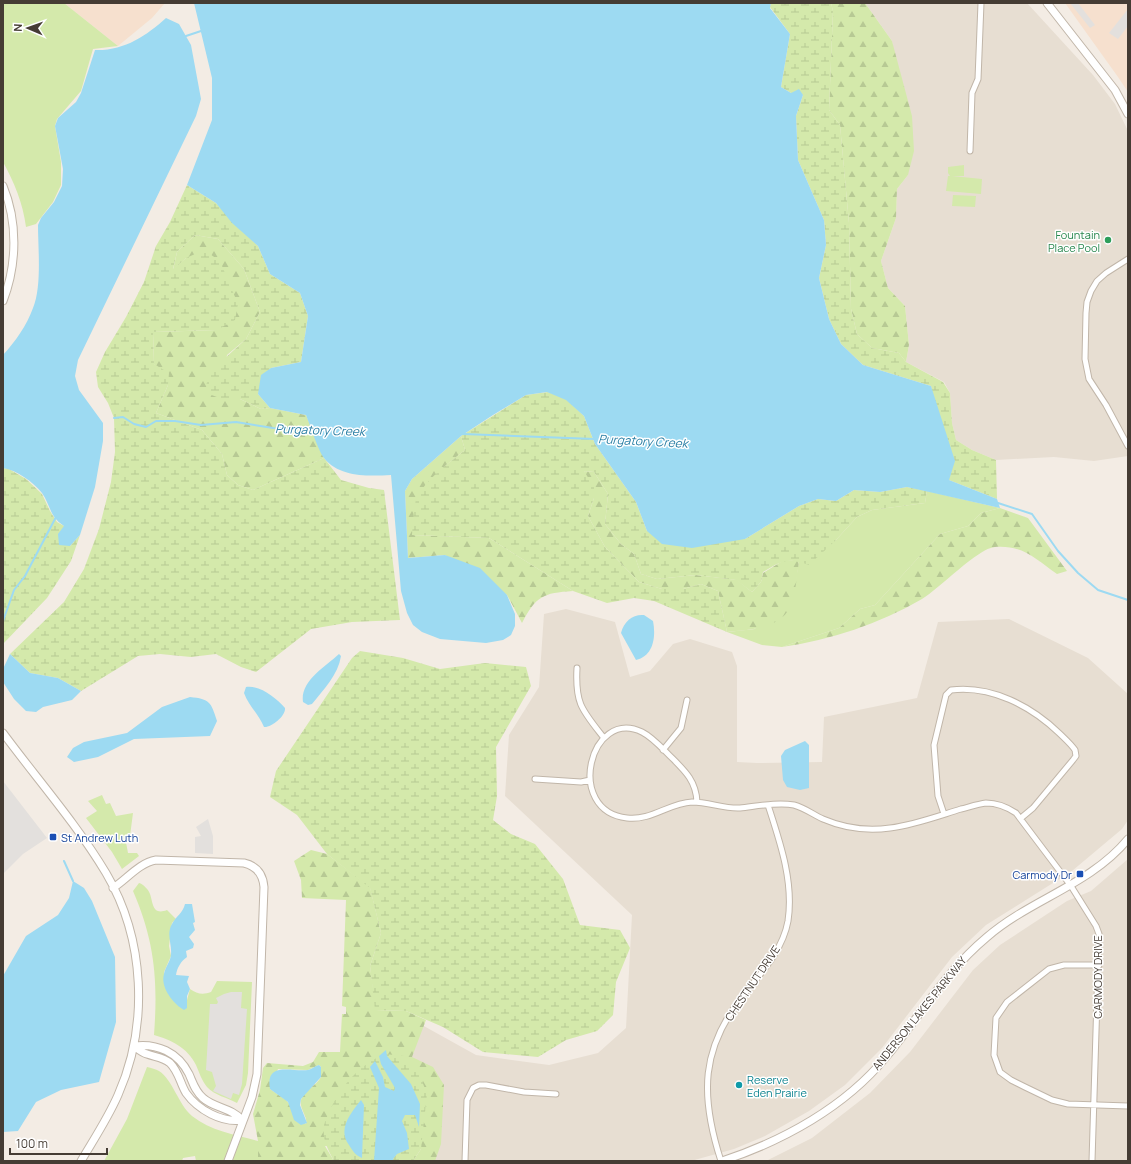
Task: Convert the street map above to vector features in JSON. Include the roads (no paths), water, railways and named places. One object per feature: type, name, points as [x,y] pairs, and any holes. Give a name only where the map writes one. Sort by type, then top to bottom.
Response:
[{"type":"street","points":[[970,151],[972,93],[978,79],[981,3]]},
{"type":"street","points":[[1047,3],[1115,90],[1128,114]]},
{"type":"street","points":[[3,186],[12,218],[14,244],[12,270],[3,301]]},
{"type":"street","points":[[1128,259],[1106,273],[1097,281],[1091,290],[1087,302],[1086,313],[1085,359],[1089,379],[1106,405],[1128,446]]},
{"type":"street","points":[[577,668],[576,689],[578,701],[583,712],[604,738]]},
{"type":"street","points":[[944,814],[938,796],[934,745],[946,695],[951,690],[955,689],[978,691],[1001,696],[1027,707],[1045,720],[1075,750],[1076,756],[1073,760],[1033,808],[1021,818]]},
{"type":"street","points":[[663,750],[681,728],[687,700]]},
{"type":"street","points":[[632,729],[642,732],[663,750],[691,778],[697,794],[698,802],[681,804],[648,817],[628,818],[610,813],[602,807],[592,792],[590,780],[594,754],[598,744],[604,738],[613,732],[632,729]]},
{"type":"street","points":[[3,733],[106,873],[127,920],[138,970],[138,1021],[134,1046],[118,1095],[81,1161]]},
{"type":"street","points":[[535,779],[581,782],[590,780]]},
{"type":"street","name":"CARMODY DRIVE","points":[[698,802],[726,808],[785,804],[797,806],[823,819],[839,824],[876,829],[907,824],[986,803],[1007,807],[1021,818],[1071,886],[1096,926],[1100,943],[1092,1161]]},
{"type":"street","name":"CHESTNUT DRIVE","points":[[722,1161],[708,1115],[708,1074],[712,1054],[728,1017],[774,956],[788,922],[790,886],[768,805]]},
{"type":"street","name":"ANDERSON LAKES PARKWAY","points":[[722,1161],[752,1151],[782,1137],[811,1121],[837,1102],[863,1081],[886,1057],[956,964],[1001,926],[1028,908],[1071,886],[1094,872],[1128,840]]},
{"type":"street","points":[[113,888],[145,863],[156,860],[244,863],[255,867],[262,876],[264,887],[257,1074],[252,1098],[242,1120],[228,1161]]},
{"type":"street","points":[[1099,965],[1064,964],[1048,969],[1003,1006],[999,1012],[995,1025],[995,1061],[1004,1075],[1058,1102],[1128,1106]]},
{"type":"street","points":[[134,1046],[147,1044],[171,1053],[185,1066],[196,1090],[202,1098],[236,1114],[242,1120]]},
{"type":"street","points":[[465,1161],[467,1100],[473,1088],[479,1085],[486,1085],[524,1092],[556,1094]]},
{"type":"water","points":[[194,3],[771,3],[770,8],[790,34],[781,87],[791,93],[799,89],[803,95],[796,116],[798,160],[824,220],[826,245],[819,278],[829,319],[841,344],[863,365],[931,386],[955,461],[949,480],[997,499],[1000,508],[907,487],[880,492],[854,490],[836,501],[818,499],[799,506],[745,539],[692,548],[662,544],[647,531],[636,502],[595,444],[584,416],[566,400],[547,392],[526,395],[461,436],[412,479],[405,491],[408,558],[445,555],[480,568],[507,595],[515,614],[515,626],[511,635],[503,640],[486,643],[440,639],[422,632],[413,625],[407,613],[401,591],[391,475],[374,476],[355,474],[338,469],[331,465],[324,458],[317,444],[306,415],[270,408],[258,394],[261,375],[271,368],[301,362],[308,316],[300,293],[270,274],[258,246],[232,223],[216,203],[187,185],[212,120],[212,78]]},
{"type":"water","points":[[166,18],[179,24],[191,45],[201,99],[196,116],[78,360],[75,376],[79,390],[103,423],[103,441],[95,487],[80,535],[70,546],[59,545],[58,534],[64,526],[53,515],[42,493],[24,477],[14,471],[3,468],[3,355],[24,327],[36,299],[39,279],[38,225],[41,218],[54,202],[62,186],[63,169],[55,126],[58,118],[76,102],[81,93],[95,50],[116,48],[134,41],[151,31]]},
{"type":"water","points":[[644,615],[653,621],[654,639],[647,654],[636,660],[621,633],[624,625],[630,619],[636,616]]},
{"type":"water","points":[[10,654],[30,673],[58,678],[81,691],[72,700],[43,707],[36,712],[26,711],[14,699],[3,682],[3,669]]},
{"type":"water","points":[[339,654],[341,656],[337,669],[326,687],[312,704],[308,705],[303,702],[305,687],[309,681]]},
{"type":"water","points":[[246,687],[262,690],[277,700],[285,708],[281,718],[270,726],[264,727],[244,693]]},
{"type":"water","points":[[190,697],[206,700],[211,706],[217,721],[210,736],[134,739],[98,757],[74,762],[67,757],[73,748],[84,742],[127,733],[162,707]]},
{"type":"water","points":[[805,741],[809,745],[809,788],[800,790],[787,787],[783,780],[781,756],[785,750]]},
{"type":"water","points":[[73,881],[84,888],[92,901],[115,957],[116,1022],[99,1082],[61,1090],[36,1102],[18,1131],[3,1132],[3,976],[26,936],[58,915],[69,898]]},
{"type":"water","points":[[185,904],[192,904],[195,930],[189,937],[194,944],[193,948],[186,951],[187,957],[180,965],[176,975],[189,976],[187,982],[190,989],[187,996],[187,1008],[184,1010],[168,995],[163,979],[171,957],[169,935],[170,928],[183,910]]},
{"type":"water","points":[[386,1050],[387,1056],[411,1084],[420,1104],[419,1127],[415,1115],[405,1115],[402,1121],[407,1133],[409,1149],[397,1154],[393,1159],[394,1161],[374,1161],[379,1088],[370,1067],[375,1061],[383,1077],[385,1087],[394,1091],[395,1088],[381,1064],[379,1056]]},
{"type":"water","points":[[319,1065],[321,1067],[321,1077],[301,1099],[300,1105],[307,1123],[301,1125],[294,1120],[288,1102],[270,1089],[271,1074],[275,1071],[281,1070],[308,1070]]},
{"type":"water","points":[[361,1100],[364,1105],[362,1158],[352,1149],[344,1133],[347,1121]]},
{"type":"waterway","name":"Purgatory Creek","points":[[186,36],[201,31]]},
{"type":"waterway","name":"Purgatory Creek","points":[[114,418],[123,417],[134,424],[146,427],[156,421],[175,421],[201,425],[236,422],[273,428],[313,429]]},
{"type":"waterway","name":"Purgatory Creek","points":[[463,434],[595,439]]},
{"type":"waterway","name":"Purgatory Creek","points":[[998,503],[1032,514],[1058,551],[1078,573],[1098,590],[1128,600]]},
{"type":"waterway","name":"Purgatory Creek","points":[[3,621],[14,590],[25,576],[56,517]]},
{"type":"waterway","points":[[64,861],[73,881]]},
{"type":"place","name":"Fountain Place Pool","points":[[1108,240]]},
{"type":"place","name":"St Andrew Luth","points":[[53,837]]},
{"type":"place","name":"Carmody Dr","points":[[1080,874]]},
{"type":"place","name":"Reserve Eden Prairie","points":[[739,1085]]}]
